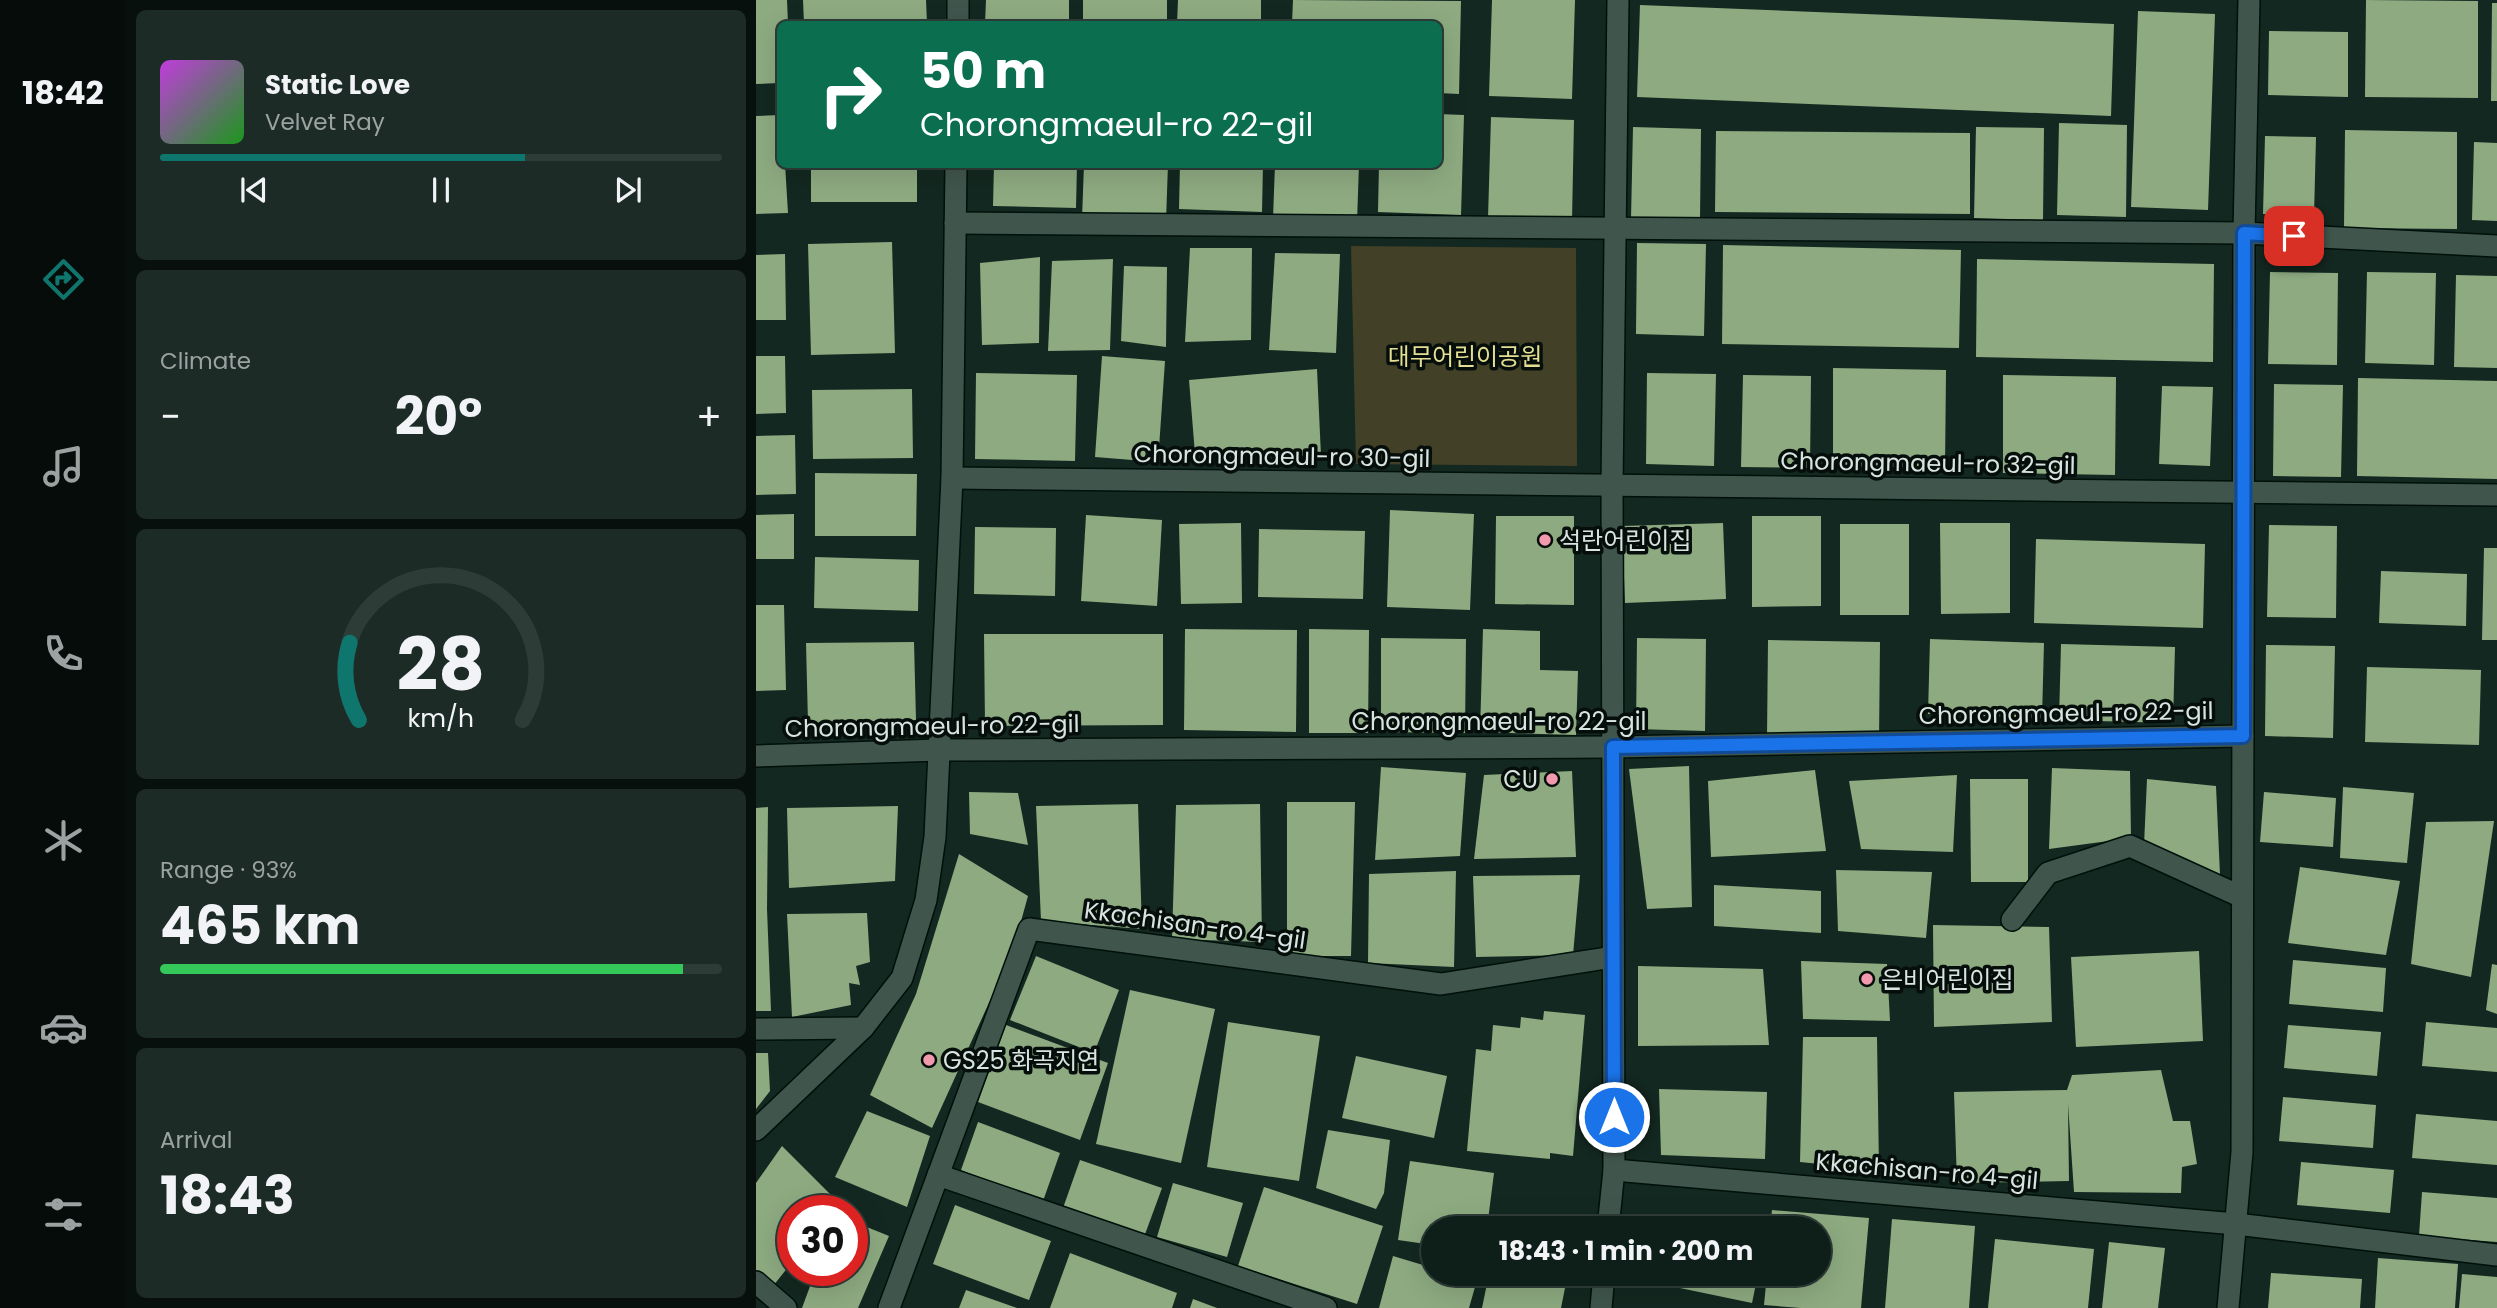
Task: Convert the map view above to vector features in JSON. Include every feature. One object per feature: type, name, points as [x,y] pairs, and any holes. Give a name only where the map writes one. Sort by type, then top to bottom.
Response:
[{"type":"street","points":[[958,0],[958,21]]},
{"type":"street","points":[[1609,1216],[1614,1170],[1612,486],[1618,0]]},
{"type":"street","points":[[2228,1308],[2242,1152],[2244,233],[2249,0]]},
{"type":"street","points":[[756,1130],[863,1028],[902,978],[926,900],[935,837],[951,478],[956,168]]},
{"type":"street","points":[[955,223],[2244,233],[2497,246]]},
{"type":"street","name":"Chorongmaeul-ro 30-gil","points":[[951,478],[1612,486]]},
{"type":"street","name":"Chorongmaeul-ro 32-gil","points":[[1612,486],[2497,495]]},
{"type":"street","name":"Chorongmaeul-ro 22-gil","points":[[756,756],[939,750],[1613,747],[2243,736]]},
{"type":"street","points":[[2011,920],[2048,873],[2130,846],[2242,897]]},
{"type":"street","name":"Kkachisan-ro 4-gil","points":[[889,1308],[1029,929],[1441,984],[1614,957]]},
{"type":"street","points":[[756,1029],[863,1028]]},
{"type":"street","name":"Kkachisan-ro 4-gil","points":[[1614,1170],[2236,1224],[2497,1255]]},
{"type":"street","points":[[938,1175],[1325,1308]]},
{"type":"street","points":[[756,1282],[786,1308]]},
{"type":"street","points":[[1601,1308],[1603,1286]]},
{"type":"green space","name":"대무어린이공원","points":[[1351,246],[1576,248],[1577,466],[1356,464]]},
{"type":"building","points":[[756,0],[787,0],[788,21],[777,21],[777,83],[756,84]]},
{"type":"building","points":[[803,0],[926,0],[927,21],[804,21]]},
{"type":"building","points":[[986,0],[1069,0],[1069,21],[985,21]]},
{"type":"building","points":[[1083,0],[1167,0],[1167,21],[1083,21]]},
{"type":"building","points":[[1178,0],[1261,0],[1261,21],[1177,21]]},
{"type":"building","points":[[1293,0],[1461,1],[1459,94],[1442,93],[1442,21],[1292,21]]},
{"type":"building","points":[[1492,0],[1575,0],[1572,99],[1489,96]]},
{"type":"building","points":[[2366,0],[2478,1],[2478,98],[2365,97]]},
{"type":"building","points":[[2492,3],[2497,3],[2497,101],[2491,101]]},
{"type":"building","points":[[1640,5],[2114,24],[2111,116],[1637,97]]},
{"type":"building","points":[[2138,11],[2215,14],[2208,210],[2131,207]]},
{"type":"building","points":[[2269,31],[2348,32],[2348,97],[2268,95]]},
{"type":"building","points":[[1442,114],[1464,115],[1461,215],[1378,212],[1379,168],[1442,168]]},
{"type":"building","points":[[777,115],[777,168],[785,168],[788,213],[756,214],[756,116]]},
{"type":"building","points":[[1491,117],[1574,120],[1572,220],[1488,218]]},
{"type":"building","points":[[2059,123],[2127,125],[2126,217],[2057,215]]},
{"type":"building","points":[[1633,127],[1701,129],[1700,220],[1631,219]]},
{"type":"building","points":[[1976,127],[2044,128],[2043,220],[1974,218]]},
{"type":"building","points":[[2345,130],[2457,132],[2457,229],[2344,228]]},
{"type":"building","points":[[1716,131],[1970,133],[1970,214],[1715,212]]},
{"type":"building","points":[[2265,136],[2316,137],[2314,216],[2263,214]]},
{"type":"building","points":[[2474,142],[2497,143],[2497,221],[2472,220]]},
{"type":"building","points":[[811,168],[917,168],[917,202],[811,202]]},
{"type":"building","points":[[994,168],[1077,168],[1076,208],[993,206]]},
{"type":"building","points":[[1084,168],[1168,168],[1166,221],[1082,219]]},
{"type":"building","points":[[1180,168],[1263,168],[1262,212],[1179,209]]},
{"type":"building","points":[[1275,168],[1359,168],[1357,222],[1273,219]]},
{"type":"building","points":[[892,242],[895,353],[811,355],[808,244]]},
{"type":"building","points":[[1637,243],[1706,244],[1704,336],[1636,334]]},
{"type":"building","points":[[1723,245],[1961,250],[1959,348],[1722,344]]},
{"type":"building","points":[[1190,248],[1252,248],[1251,340],[1185,342]]},
{"type":"building","points":[[1275,253],[1340,254],[1336,353],[1269,350]]},
{"type":"building","points":[[785,254],[786,320],[756,320],[756,255]]},
{"type":"building","points":[[1040,257],[1039,343],[982,345],[980,263]]},
{"type":"building","points":[[1113,259],[1110,350],[1048,351],[1052,261]]},
{"type":"building","points":[[1977,259],[2214,264],[2213,362],[1976,357]]},
{"type":"building","points":[[1124,266],[1167,267],[1166,347],[1121,341]]},
{"type":"building","points":[[2270,272],[2338,273],[2337,365],[2268,364]]},
{"type":"building","points":[[2367,272],[2436,273],[2434,365],[2365,363]]},
{"type":"building","points":[[2456,275],[2497,276],[2497,368],[2454,367]]},
{"type":"building","points":[[756,356],[785,356],[786,413],[756,414]]},
{"type":"building","points":[[1102,356],[1165,361],[1159,448],[1146,447],[1145,461],[1095,457]]},
{"type":"building","points":[[1833,368],[1946,370],[1945,468],[1833,466]]},
{"type":"building","points":[[1317,369],[1321,456],[1195,454],[1189,380]]},
{"type":"building","points":[[976,373],[1077,375],[1075,461],[975,459]]},
{"type":"building","points":[[1647,373],[1716,374],[1714,466],[1646,464]]},
{"type":"building","points":[[1743,375],[1811,376],[1810,468],[1741,467]]},
{"type":"building","points":[[2003,375],[2116,377],[2115,475],[2003,473]]},
{"type":"building","points":[[2358,378],[2497,381],[2497,479],[2357,476]]},
{"type":"building","points":[[2274,384],[2343,385],[2341,477],[2273,476]]},
{"type":"building","points":[[2162,386],[2213,387],[2210,466],[2159,464]]},
{"type":"building","points":[[912,389],[913,458],[813,459],[812,390]]},
{"type":"building","points":[[795,435],[796,494],[756,495],[756,436]]},
{"type":"building","points":[[815,473],[917,474],[916,536],[815,536]]},
{"type":"building","points":[[1390,510],[1474,514],[1470,610],[1387,607]]},
{"type":"building","points":[[794,514],[794,559],[756,559],[756,515]]},
{"type":"building","points":[[1086,515],[1162,520],[1157,606],[1081,601]]},
{"type":"building","points":[[1496,516],[1574,516],[1574,605],[1495,604]]},
{"type":"building","points":[[1752,516],[1821,516],[1821,606],[1752,607]]},
{"type":"building","points":[[1241,523],[1242,603],[1181,604],[1179,524]]},
{"type":"building","points":[[1723,523],[1726,599],[1625,603],[1622,526]]},
{"type":"building","points":[[1940,523],[2010,523],[2010,613],[1941,614]]},
{"type":"building","points":[[1840,524],[1909,524],[1909,615],[1840,615]]},
{"type":"building","points":[[2269,525],[2337,526],[2336,618],[2267,617]]},
{"type":"building","points":[[975,527],[1056,528],[1055,596],[974,594]]},
{"type":"building","points":[[1259,529],[1365,531],[1363,599],[1258,597]]},
{"type":"building","points":[[2036,539],[2205,544],[2203,628],[2034,623]]},
{"type":"building","points":[[2484,548],[2497,548],[2497,640],[2482,640]]},
{"type":"building","points":[[815,557],[919,560],[918,611],[814,608]]},
{"type":"building","points":[[2381,571],[2467,574],[2466,626],[2379,623]]},
{"type":"building","points":[[756,605],[784,605],[786,690],[756,691]]},
{"type":"building","points":[[1185,629],[1297,630],[1296,732],[1184,730]]},
{"type":"building","points":[[1309,629],[1369,630],[1368,733],[1309,733]]},
{"type":"building","points":[[1483,629],[1540,631],[1540,670],[1578,671],[1576,735],[1480,732]]},
{"type":"building","points":[[984,634],[1163,634],[1163,725],[985,726]]},
{"type":"building","points":[[1381,638],[1466,639],[1465,733],[1381,732]]},
{"type":"building","points":[[1637,638],[1706,639],[1705,731],[1636,729]]},
{"type":"building","points":[[1930,639],[2044,643],[2042,718],[1928,714]]},
{"type":"building","points":[[1768,640],[1880,642],[1879,740],[1767,738]]},
{"type":"building","points":[[914,642],[916,720],[808,723],[806,643]]},
{"type":"building","points":[[2061,644],[2175,647],[2173,723],[2059,720]]},
{"type":"building","points":[[2266,645],[2335,646],[2333,738],[2265,736]]},
{"type":"building","points":[[2367,667],[2481,670],[2479,745],[2365,742]]},
{"type":"building","points":[[1689,766],[1692,907],[1647,909],[1629,769]]},
{"type":"building","points":[[1381,767],[1466,773],[1460,856],[1375,860]]},
{"type":"building","points":[[2052,768],[2130,771],[2131,838],[2049,849]]},
{"type":"building","points":[[1815,770],[1826,851],[1711,857],[1708,781]]},
{"type":"building","points":[[1572,771],[1576,857],[1474,859],[1484,775]]},
{"type":"building","points":[[1957,775],[1953,852],[1861,849],[1849,781]]},
{"type":"building","points":[[1970,779],[2028,779],[2028,882],[1971,882]]},
{"type":"building","points":[[2147,779],[2216,786],[2220,875],[2144,845]]},
{"type":"building","points":[[2343,787],[2414,793],[2407,863],[2340,858]]},
{"type":"building","points":[[969,792],[1018,793],[1028,845],[970,834]]},
{"type":"building","points":[[2264,792],[2336,798],[2333,847],[2260,842]]},
{"type":"building","points":[[1287,802],[1355,802],[1351,956],[1287,956]]},
{"type":"building","points":[[1138,804],[1142,929],[1041,921],[1036,806]]},
{"type":"building","points":[[1260,804],[1262,942],[1172,939],[1176,805]]},
{"type":"building","points":[[898,806],[895,881],[789,888],[787,808]]},
{"type":"building","points":[[768,807],[767,909],[771,1011],[756,1011],[756,808]]},
{"type":"building","points":[[2494,821],[2471,977],[2411,964],[2426,822]]},
{"type":"building","points":[[959,854],[1028,896],[1013,950],[932,1128],[870,1095],[916,994]]},
{"type":"building","points":[[2300,867],[2400,881],[2386,955],[2288,943]]},
{"type":"building","points":[[1836,870],[1932,872],[1926,938],[1838,931]]},
{"type":"building","points":[[1456,871],[1454,967],[1368,963],[1369,874]]},
{"type":"building","points":[[1580,875],[1573,955],[1476,957],[1473,876]]},
{"type":"building","points":[[1714,885],[1821,891],[1821,933],[1714,926]]},
{"type":"building","points":[[867,913],[870,962],[856,966],[860,985],[849,983],[851,1005],[792,1017],[787,914]]},
{"type":"building","points":[[1933,925],[2049,927],[2052,1022],[1934,1027]]},
{"type":"building","points":[[2199,951],[2203,1041],[2076,1047],[2071,957]]},
{"type":"building","points":[[1036,956],[1119,990],[1094,1053],[1010,1020]]},
{"type":"building","points":[[2293,960],[2386,968],[2383,1012],[2289,1004]]},
{"type":"building","points":[[1801,961],[1887,964],[1890,1021],[1803,1019]]},
{"type":"building","points":[[2492,964],[2497,965],[2497,1014],[2486,1010]]},
{"type":"building","points":[[1638,966],[1763,969],[1769,1045],[1638,1046]]},
{"type":"building","points":[[1130,990],[1215,1009],[1181,1163],[1096,1144]]},
{"type":"building","points":[[1544,1011],[1585,1015],[1573,1156],[1550,1153],[1550,1159],[1467,1151],[1476,1049],[1491,1051],[1493,1025],[1520,1028],[1521,1017],[1543,1020]]},
{"type":"building","points":[[1228,1022],[1320,1036],[1299,1181],[1207,1167]]},
{"type":"building","points":[[2426,1022],[2497,1028],[2497,1072],[2422,1066]]},
{"type":"building","points":[[1006,1025],[1108,1063],[1080,1140],[978,1102]]},
{"type":"building","points":[[2288,1025],[2381,1032],[2377,1076],[2284,1068]]},
{"type":"building","points":[[1803,1037],[1877,1037],[1879,1170],[1800,1162]]},
{"type":"building","points":[[756,1053],[768,1053],[770,1091],[756,1109]]},
{"type":"building","points":[[1356,1056],[1447,1076],[1434,1138],[1342,1118]]},
{"type":"building","points":[[2161,1070],[2173,1121],[2190,1121],[2197,1164],[2182,1167],[2181,1193],[2074,1192],[2068,1104],[2069,1181],[1957,1183],[1954,1092],[2067,1090],[2072,1075]]},
{"type":"building","points":[[1659,1089],[1767,1092],[1765,1159],[1661,1155]]},
{"type":"building","points":[[2283,1097],[2376,1105],[2373,1148],[2279,1141]]},
{"type":"building","points":[[867,1111],[930,1136],[907,1207],[835,1177]]},
{"type":"building","points":[[2416,1114],[2497,1121],[2497,1165],[2412,1158]]},
{"type":"building","points":[[978,1122],[1060,1153],[1043,1201],[961,1170]]},
{"type":"building","points":[[1328,1130],[1390,1140],[1384,1193],[1376,1209],[1316,1188]]},
{"type":"building","points":[[782,1146],[831,1195],[777,1195],[777,1281],[773,1286],[756,1272],[756,1183]]},
{"type":"building","points":[[1080,1160],[1162,1188],[1144,1237],[1063,1208]]},
{"type":"building","points":[[1410,1161],[1494,1173],[1489,1216],[1421,1216],[1421,1243],[1398,1240]]},
{"type":"building","points":[[2301,1162],[2394,1170],[2390,1213],[2297,1205]]},
{"type":"building","points":[[1173,1183],[1243,1203],[1227,1257],[1157,1237]]},
{"type":"building","points":[[1264,1187],[1383,1226],[1357,1304],[1238,1266]]},
{"type":"building","points":[[2422,1192],[2497,1198],[2497,1242],[2419,1236]]},
{"type":"building","points":[[955,1205],[1051,1241],[1029,1300],[933,1264]]},
{"type":"building","points":[[1772,1210],[1869,1218],[1861,1308],[1764,1305],[1766,1286],[1831,1286],[1831,1216],[1771,1216]]},
{"type":"building","points":[[1892,1219],[1975,1226],[1969,1308],[1885,1308]]},
{"type":"building","points":[[868,1227],[889,1236],[868,1285]]},
{"type":"building","points":[[1995,1239],[2094,1249],[2088,1308],[1988,1308]]},
{"type":"building","points":[[2109,1242],[2165,1248],[2158,1308],[2102,1308]]},
{"type":"building","points":[[1070,1253],[1177,1293],[1172,1308],[1050,1308]]},
{"type":"building","points":[[1393,1256],[1421,1264],[1421,1286],[1475,1286],[1469,1308],[1379,1308]]},
{"type":"building","points":[[2378,1258],[2458,1264],[2455,1308],[2375,1308]]},
{"type":"building","points":[[2271,1273],[2362,1279],[2360,1308],[2268,1308]]},
{"type":"building","points":[[2462,1274],[2497,1277],[2497,1308],[2459,1308]]},
{"type":"building","points":[[810,1286],[867,1286],[858,1308],[802,1308]]},
{"type":"building","points":[[1487,1286],[1565,1286],[1561,1308],[1482,1308]]},
{"type":"building","points":[[1670,1286],[1756,1286],[1752,1303]]},
{"type":"building","points":[[966,1290],[1017,1308],[959,1308]]},
{"type":"building","points":[[1193,1299],[1217,1308],[1190,1308]]},
{"type":"place","name":"석란어린이집","points":[[1545,540]]},
{"type":"place","name":"CU","points":[[1552,779]]},
{"type":"place","name":"은비어린이집","points":[[1867,979]]},
{"type":"place","name":"GS25 화곡지연","points":[[929,1060]]},
{"type":"route","points":[[1614,1117],[1613,747],[2243,736],[2244,233],[2294,236]]}]
